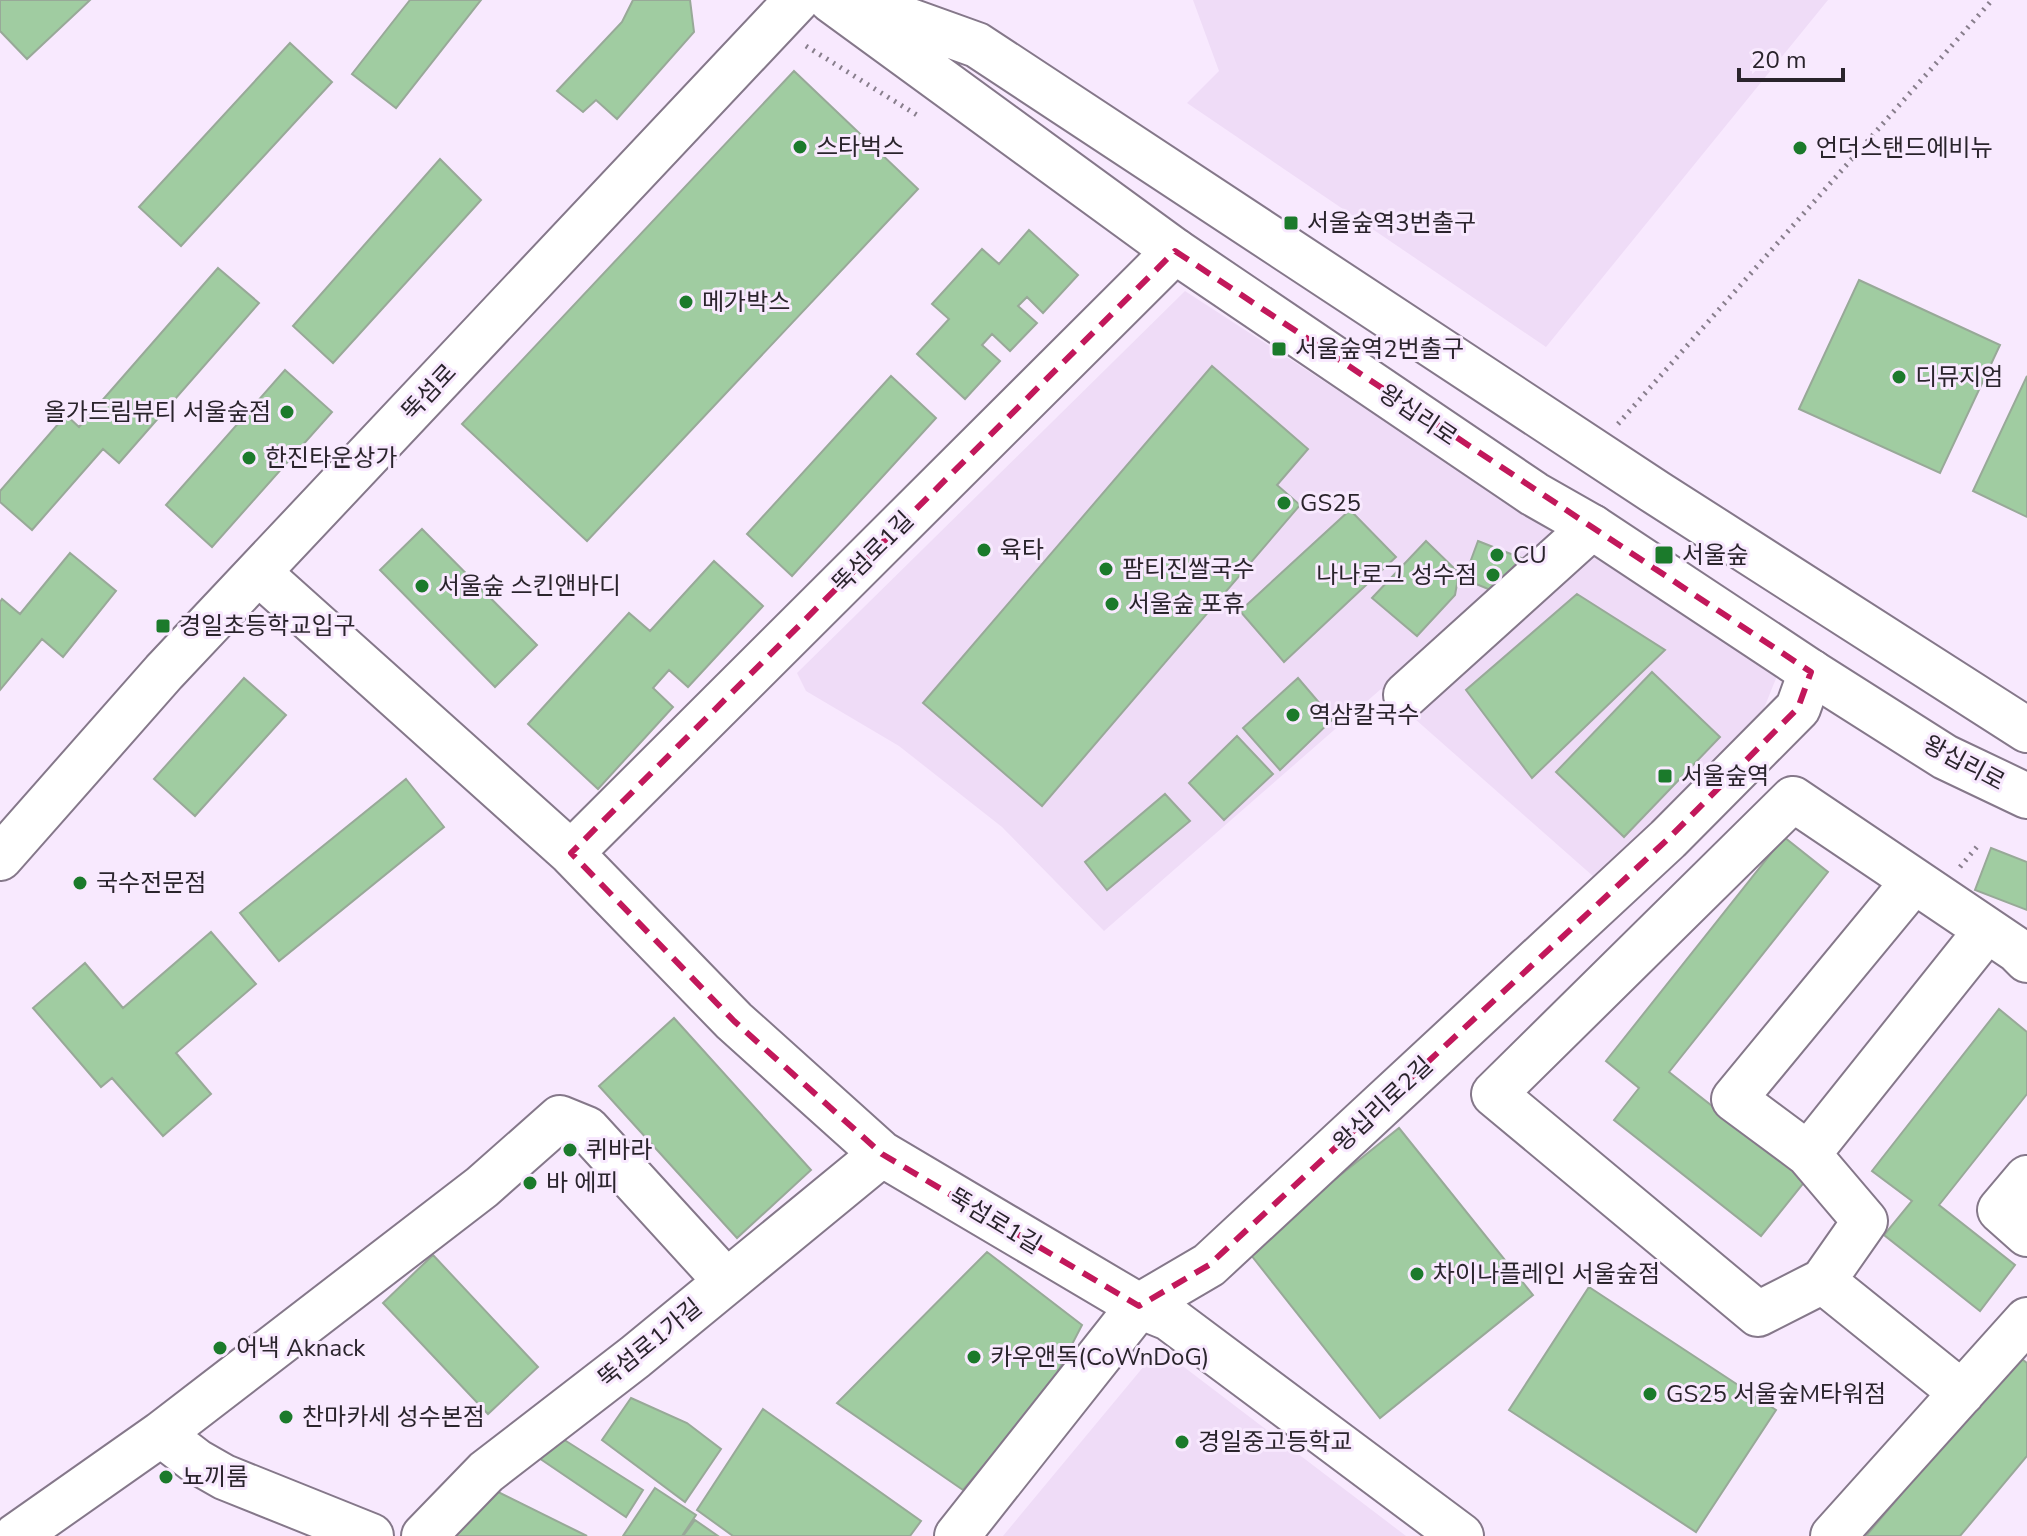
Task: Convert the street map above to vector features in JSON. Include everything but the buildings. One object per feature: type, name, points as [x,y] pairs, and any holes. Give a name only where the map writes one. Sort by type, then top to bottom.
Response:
[{"type":"street","name":"뚝섬로","points":[[2,850],[164,672],[797,0]]},
{"type":"street","name":"왕십리로","points":[[831,0],[1175,251],[1534,494],[1592,527],[1945,757],[2027,796]]},
{"type":"street","points":[[852,0],[977,45]]},
{"type":"street","points":[[945,0],[955,22],[977,45],[1593,452],[2027,730]]},
{"type":"street","name":"뚝섬로1길","points":[[571,853],[1175,251]]},
{"type":"street","points":[[1406,695],[1592,527]]},
{"type":"street","name":"뚝섬로1길","points":[[259,573],[571,853],[734,1021],[882,1154],[1139,1306],[1169,1318],[1461,1536]]},
{"type":"street","name":"왕십리로2길","points":[[957,1536],[1139,1306],[1209,1265],[1668,839],[1798,708],[1811,672]]},
{"type":"street","points":[[1914,881],[1734,1099],[1808,1154],[1865,1221],[1823,1281],[1758,1314],[1494,1094],[1793,799],[1987,930],[2027,960]]},
{"type":"street","points":[[1808,1154],[1987,930]]},
{"type":"street","points":[[16,1536],[161,1434],[482,1187],[560,1118],[587,1129],[726,1281]]},
{"type":"street","name":"뚝섬로1가길","points":[[424,1536],[486,1472],[635,1357],[882,1154]]},
{"type":"street","points":[[2027,1178],[2000,1210],[2027,1234]]},
{"type":"street","points":[[1823,1281],[1962,1393]]},
{"type":"street","points":[[1833,1536],[2027,1320]]},
{"type":"street","points":[[161,1434],[196,1461],[224,1477],[371,1536]]},
{"type":"path","points":[[1593,452],[1992,0]]},
{"type":"highlighted area","points":[[1175,251],[1811,672],[1798,708],[1668,839],[1209,1265],[1139,1306],[882,1154],[734,1021],[571,853]]},
{"type":"shaded area","points":[[1193,0],[1828,0],[1546,347],[1187,103],[1219,71]]},
{"type":"shaded area","points":[[1185,291],[1777,676],[1756,728],[1594,877],[1381,689],[1104,931],[1002,827],[899,746],[806,691],[797,673]]},
{"type":"shaded area","name":"경일중고등학교","points":[[1159,1348],[1406,1536],[1003,1536]]},
{"type":"place","name":"스타벅스","points":[[800,147]]},
{"type":"place","name":"언더스탠드에비뉴","points":[[1800,148]]},
{"type":"place","name":"서울숲역3번출구","points":[[1291,223]]},
{"type":"place","name":"메가박스","points":[[686,302]]},
{"type":"place","name":"서울숲역2번출구","points":[[1279,349]]},
{"type":"place","name":"디뮤지엄","points":[[1899,377]]},
{"type":"place","name":"올가드림뷰티 서울숲점","points":[[287,412]]},
{"type":"place","name":"한진타운상가","points":[[249,458]]},
{"type":"place","name":"GS25","points":[[1284,503]]},
{"type":"place","name":"육타","points":[[984,550]]},
{"type":"place","name":"CU","points":[[1497,555]]},
{"type":"place","name":"서울숲","points":[[1664,555]]},
{"type":"place","name":"팜티진쌀국수","points":[[1106,569]]},
{"type":"place","name":"나나로그 성수점","points":[[1493,575]]},
{"type":"place","name":"서울숲 스킨앤바디","points":[[422,586]]},
{"type":"place","name":"서울숲 포휴","points":[[1112,604]]},
{"type":"place","name":"경일초등학교입구","points":[[163,626]]},
{"type":"place","name":"역삼칼국수","points":[[1293,715]]},
{"type":"place","name":"서울숲역","points":[[1665,776]]},
{"type":"place","name":"국수전문점","points":[[80,883]]},
{"type":"place","name":"퀴바라","points":[[570,1150]]},
{"type":"place","name":"바 에피","points":[[530,1183]]},
{"type":"place","name":"차이나플레인 서울숲점","points":[[1417,1274]]},
{"type":"place","name":"어낵 Aknack","points":[[220,1348]]},
{"type":"place","name":"카우앤독(CoWnDoG)","points":[[974,1357]]},
{"type":"place","name":"GS25 서울숲M타워점","points":[[1650,1394]]},
{"type":"place","name":"찬마카세 성수본점","points":[[286,1417]]},
{"type":"place","name":"경일중고등학교","points":[[1182,1442]]},
{"type":"place","name":"뇨끼룸","points":[[166,1477]]}]
